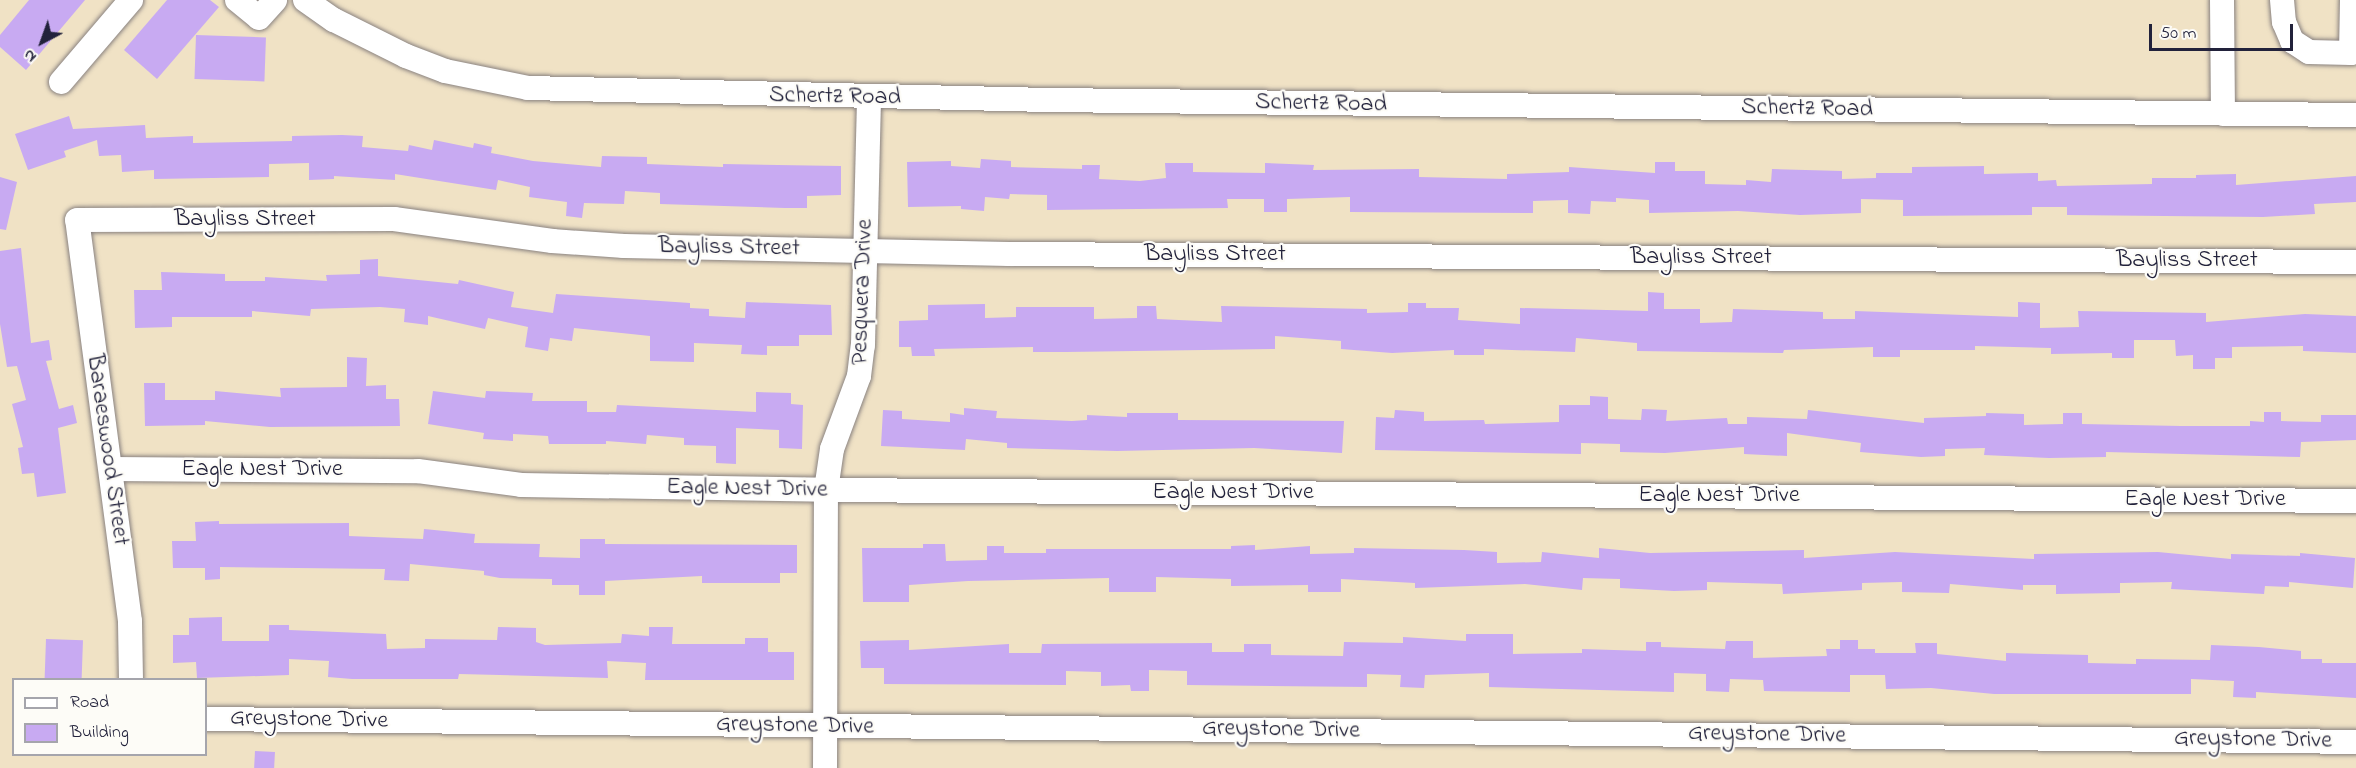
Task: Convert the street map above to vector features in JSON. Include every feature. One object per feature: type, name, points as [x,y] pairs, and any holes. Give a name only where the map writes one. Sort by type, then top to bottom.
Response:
[{"type":"street","points":[[61,82],[131,0]]},
{"type":"street","points":[[237,0],[259,18],[275,0]]},
{"type":"street","name":"Schertz Road","points":[[305,0],[334,20],[406,56],[486,82],[620,93],[869,98],[2356,115]]},
{"type":"street","points":[[2222,0],[2223,114]]},
{"type":"street","points":[[2282,0],[2284,22],[2292,42],[2309,52],[2353,53],[2352,0]]},
{"type":"street","name":"Pesquera Drive","points":[[825,768],[826,490],[836,431],[859,376],[869,98]]},
{"type":"street","name":"Bayliss Street","points":[[77,220],[394,219],[552,241],[624,246],[865,251],[2356,262]]},
{"type":"street","name":"Baraeswood Street","points":[[77,220],[130,621],[131,678]]},
{"type":"street","name":"Eagle Nest Drive","points":[[111,469],[418,471],[521,485],[826,490],[2356,501]]},
{"type":"street","name":"Greystone Drive","points":[[207,719],[2356,741]]},
{"type":"building","points":[[29,0],[85,0],[26,70],[0,47],[0,35]]},
{"type":"building","points":[[167,0],[210,0],[219,7],[157,79],[124,50]]},
{"type":"building","points":[[196,35],[266,37],[264,81],[194,79]]},
{"type":"building","points":[[69,116],[73,129],[145,125],[146,138],[193,136],[193,143],[292,141],[292,136],[342,135],[363,136],[362,147],[408,151],[409,145],[432,150],[434,140],[473,148],[474,143],[492,147],[491,153],[533,161],[601,167],[602,156],[647,157],[647,164],[723,167],[723,164],[841,166],[841,195],[807,196],[807,208],[785,208],[660,204],[660,193],[625,191],[624,204],[584,203],[582,218],[566,216],[567,202],[529,197],[530,187],[498,180],[496,190],[395,174],[395,180],[334,176],[334,179],[309,180],[309,163],[269,164],[269,177],[154,179],[154,170],[122,172],[121,155],[99,156],[97,140],[64,151],[66,157],[28,170],[15,134]]},
{"type":"building","points":[[981,159],[1011,161],[1011,167],[1082,169],[1082,165],[1100,165],[1099,179],[1140,181],[1166,178],[1165,163],[1193,163],[1193,172],[1265,173],[1265,163],[1314,165],[1313,170],[1419,169],[1419,177],[1507,179],[1507,174],[1569,172],[1569,167],[1655,173],[1655,162],[1675,162],[1675,171],[1705,171],[1705,184],[1746,185],[1746,180],[1771,182],[1772,169],[1842,171],[1842,179],[1876,178],[1876,173],[1912,173],[1912,167],[1984,166],[1984,174],[2038,173],[2038,181],[2056,180],[2057,186],[2152,184],[2152,178],[2196,178],[2196,175],[2236,174],[2236,185],[2356,176],[2356,202],[2314,204],[2315,214],[2263,217],[2067,215],[2067,207],[2032,207],[2032,215],[1903,216],[1903,200],[1861,199],[1861,213],[1800,215],[1738,211],[1649,213],[1649,200],[1616,198],[1616,202],[1591,201],[1590,214],[1568,213],[1568,200],[1533,201],[1533,213],[1350,212],[1350,197],[1287,199],[1287,212],[1264,212],[1264,199],[1227,199],[1228,208],[1047,210],[1047,195],[1010,194],[1009,199],[985,197],[984,211],[961,209],[961,206],[908,207],[907,162],[951,161],[951,166],[980,168]]},
{"type":"building","points":[[0,177],[17,182],[6,230],[0,229]]},
{"type":"building","points":[[21,248],[31,343],[49,340],[52,360],[46,361],[59,409],[73,405],[77,423],[58,428],[66,493],[37,497],[34,473],[22,474],[18,448],[23,447],[12,404],[26,400],[17,366],[7,367],[0,324],[0,251]]},
{"type":"building","points":[[378,259],[378,276],[458,284],[459,280],[514,292],[511,307],[553,313],[556,294],[690,303],[690,308],[709,309],[709,316],[745,318],[746,302],[831,305],[832,335],[799,335],[799,346],[767,346],[767,355],[741,354],[742,345],[694,343],[694,362],[650,361],[650,336],[574,328],[572,341],[550,338],[548,351],[525,347],[528,327],[488,318],[485,329],[428,316],[428,325],[404,322],[405,309],[380,307],[311,309],[310,316],[252,311],[252,317],[172,317],[172,327],[135,328],[134,290],[162,290],[161,272],[225,274],[225,281],[265,281],[265,277],[327,281],[326,275],[360,274],[360,260]]},
{"type":"building","points":[[1648,292],[1664,293],[1664,309],[1700,309],[1700,323],[1732,322],[1733,309],[1823,312],[1823,319],[1855,319],[1855,311],[2018,317],[2018,302],[2040,303],[2040,328],[2079,327],[2078,311],[2206,313],[2206,322],[2305,314],[2356,316],[2356,353],[2303,351],[2303,346],[2232,347],[2232,358],[2215,358],[2215,369],[2193,369],[2193,355],[2176,356],[2175,340],[2134,340],[2134,358],[2112,358],[2112,353],[2051,354],[2051,348],[1975,346],[1975,350],[1900,350],[1900,357],[1873,357],[1873,347],[1784,350],[1783,353],[1637,351],[1637,343],[1576,338],[1575,352],[1484,349],[1484,355],[1454,355],[1454,350],[1392,353],[1341,349],[1341,341],[1275,336],[1275,349],[1033,352],[1033,347],[934,349],[935,356],[912,356],[911,347],[899,347],[899,321],[928,320],[928,305],[985,304],[985,318],[1016,317],[1016,307],[1094,307],[1094,319],[1137,318],[1137,306],[1156,306],[1157,319],[1222,322],[1221,306],[1367,309],[1367,313],[1408,312],[1408,303],[1426,303],[1426,308],[1459,308],[1458,320],[1520,324],[1520,308],[1648,311]]},
{"type":"building","points":[[347,357],[367,358],[366,386],[386,385],[386,399],[399,399],[400,426],[270,427],[205,421],[205,425],[145,426],[144,383],[165,383],[165,400],[215,400],[215,391],[281,397],[280,388],[347,387]]},
{"type":"building","points":[[433,391],[485,398],[486,391],[533,393],[532,401],[587,401],[587,412],[616,412],[617,405],[756,412],[756,392],[791,393],[791,404],[803,405],[802,449],[779,448],[779,430],[736,428],[736,464],[716,463],[716,446],[684,445],[684,438],[647,435],[646,444],[606,441],[606,444],[549,444],[548,436],[513,434],[513,441],[483,439],[484,433],[428,424]]},
{"type":"building","points":[[1590,396],[1608,397],[1608,419],[1641,420],[1642,409],[1667,410],[1666,421],[1727,418],[1728,424],[1747,424],[1747,417],[1807,419],[1808,410],[1924,423],[1924,418],[1986,416],[1986,413],[2024,414],[2024,425],[2063,424],[2063,413],[2082,413],[2082,424],[2181,426],[2250,426],[2250,421],[2264,422],[2264,412],[2281,412],[2281,421],[2321,422],[2321,415],[2356,415],[2356,440],[2301,442],[2300,457],[2106,452],[2106,457],[2049,458],[1984,455],[1985,448],[1945,449],[1945,456],[1921,457],[1860,452],[1861,443],[1787,433],[1787,456],[1744,454],[1744,447],[1665,453],[1620,452],[1620,444],[1581,443],[1581,454],[1375,450],[1376,417],[1394,418],[1395,410],[1424,412],[1424,421],[1484,420],[1485,424],[1559,422],[1559,405],[1590,405]]},
{"type":"building","points":[[964,408],[997,411],[996,418],[1072,421],[1087,420],[1087,415],[1127,417],[1127,413],[1178,413],[1178,420],[1344,421],[1342,453],[1254,448],[1117,451],[1007,448],[1007,443],[966,439],[965,450],[881,446],[883,410],[902,411],[902,419],[950,422],[950,413],[964,415]]},
{"type":"building","points":[[219,521],[219,524],[349,523],[349,536],[423,539],[424,529],[475,534],[474,543],[540,544],[539,557],[580,558],[580,539],[605,539],[605,544],[797,545],[797,573],[780,573],[780,583],[702,583],[702,576],[605,581],[605,595],[579,595],[579,585],[552,585],[552,579],[500,578],[484,575],[484,571],[410,564],[409,581],[384,580],[385,569],[220,567],[220,579],[205,580],[205,568],[173,568],[172,541],[196,541],[195,522]]},
{"type":"building","points":[[923,544],[945,544],[946,561],[987,560],[987,546],[1004,546],[1004,553],[1046,553],[1046,549],[1231,549],[1231,546],[1255,545],[1255,550],[1310,546],[1310,554],[1354,553],[1354,548],[1497,552],[1497,563],[1541,562],[1542,552],[1599,558],[1599,548],[1650,553],[1804,550],[1804,558],[1895,552],[2034,559],[2034,554],[2158,552],[2231,559],[2231,554],[2300,556],[2300,553],[2355,558],[2353,588],[2289,582],[2289,587],[2265,586],[2264,594],[2171,589],[2172,582],[2120,583],[2120,593],[2056,594],[2056,585],[2023,585],[2023,590],[1950,584],[1949,593],[1902,592],[1902,582],[1862,583],[1862,590],[1783,594],[1782,584],[1707,582],[1707,590],[1674,591],[1620,588],[1620,579],[1583,578],[1582,590],[1525,584],[1415,588],[1415,583],[1341,579],[1341,592],[1308,592],[1308,585],[1231,586],[1231,579],[1156,577],[1156,592],[1109,592],[1109,578],[968,581],[909,585],[909,602],[863,602],[862,548],[923,548]]},
{"type":"building","points":[[222,617],[222,641],[269,641],[269,625],[289,625],[289,630],[386,634],[387,649],[425,648],[425,639],[497,640],[498,627],[536,628],[536,642],[545,645],[621,643],[622,634],[649,636],[649,627],[673,627],[672,644],[745,644],[745,638],[768,638],[768,652],[794,652],[794,680],[645,680],[646,663],[607,661],[608,678],[459,674],[458,679],[352,679],[328,677],[329,661],[289,659],[289,675],[197,678],[196,662],[173,663],[173,635],[189,635],[189,618]]},
{"type":"building","points":[[1466,634],[1513,634],[1513,654],[1582,653],[1582,649],[1646,651],[1646,642],[1661,642],[1661,647],[1725,649],[1726,641],[1753,641],[1753,658],[1827,656],[1826,649],[1840,649],[1840,640],[1858,640],[1858,649],[1875,649],[1875,653],[1916,653],[1915,643],[1937,643],[1937,654],[2006,661],[2006,653],[2088,655],[2088,663],[2136,664],[2136,659],[2210,660],[2211,645],[2259,647],[2301,651],[2301,659],[2322,659],[2322,663],[2356,663],[2356,698],[2256,692],[2256,698],[2233,697],[2234,681],[2191,679],[2191,694],[1994,694],[1931,688],[1886,689],[1885,675],[1850,675],[1850,692],[1764,691],[1763,680],[1730,679],[1729,692],[1706,691],[1706,674],[1674,673],[1674,692],[1489,687],[1489,673],[1425,675],[1424,688],[1400,687],[1401,675],[1367,674],[1367,687],[1187,685],[1187,671],[1149,670],[1149,691],[1131,691],[1130,685],[1101,686],[1101,672],[1066,671],[1066,685],[884,684],[884,668],[861,668],[860,641],[909,640],[909,650],[1009,644],[1009,653],[1041,653],[1042,644],[1212,643],[1212,652],[1244,652],[1244,644],[1271,644],[1271,655],[1343,656],[1344,642],[1403,643],[1403,637],[1466,641]]},
{"type":"building","points":[[46,639],[83,640],[82,678],[45,678]]},
{"type":"building","points":[[255,751],[275,752],[274,768],[254,768]]}]
